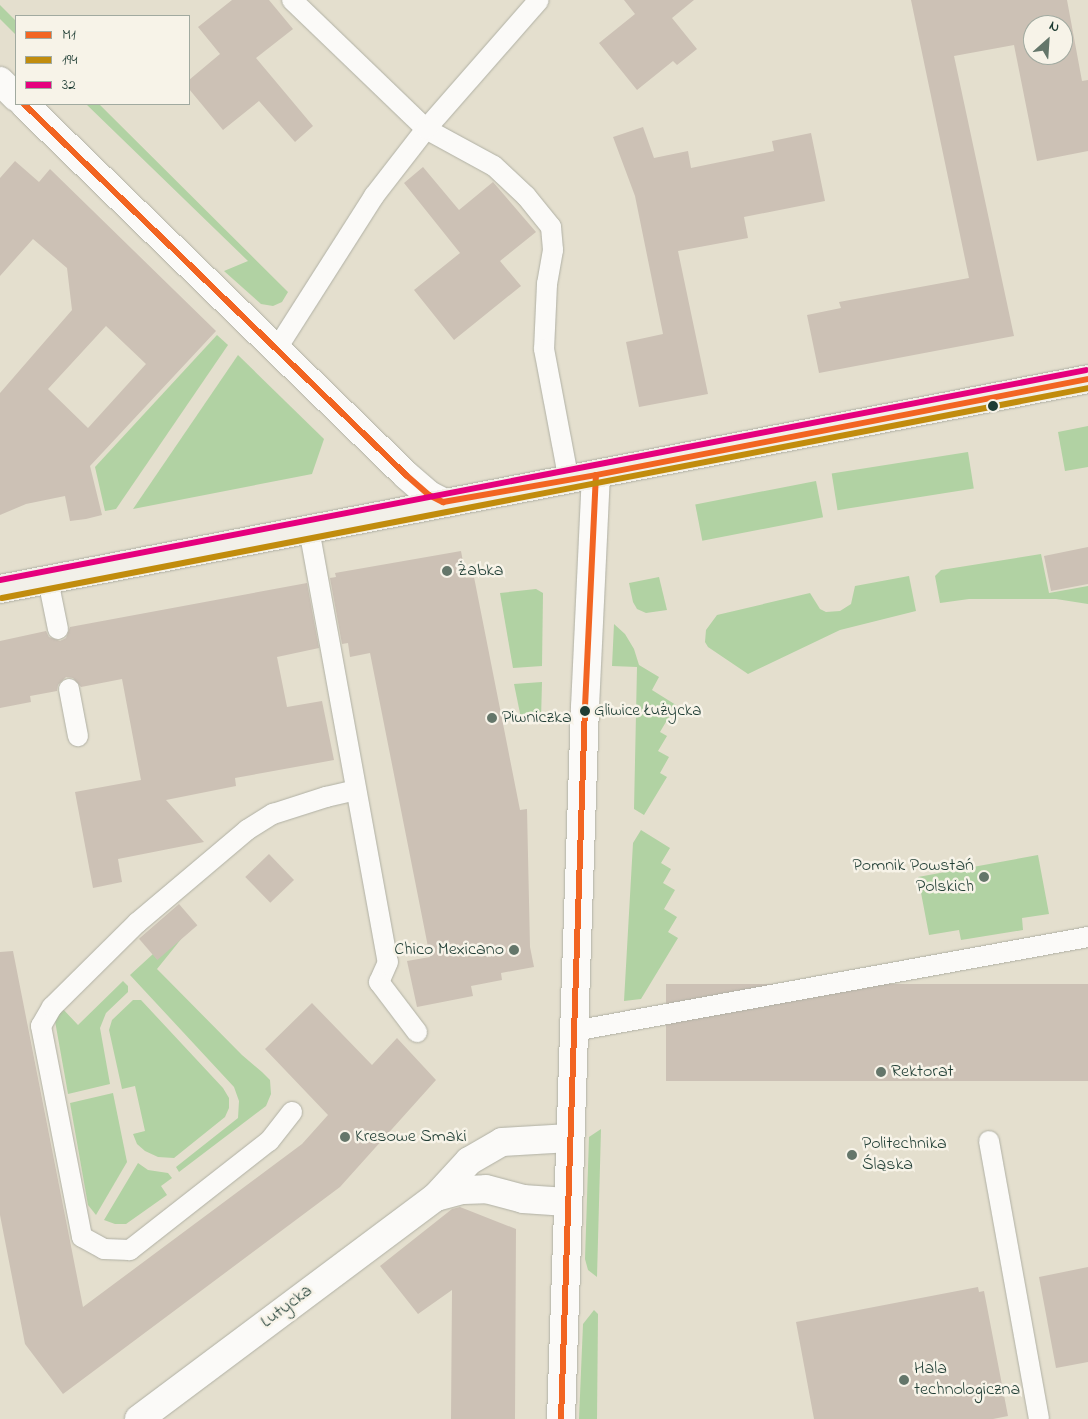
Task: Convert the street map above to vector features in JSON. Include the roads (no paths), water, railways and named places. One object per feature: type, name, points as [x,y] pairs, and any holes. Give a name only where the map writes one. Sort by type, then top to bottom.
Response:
[{"type":"main road","points":[[0,589],[1088,379]]},
{"type":"street","points":[[0,81],[15,95]]},
{"type":"street","points":[[25,105],[418,486],[444,502]]},
{"type":"street","points":[[561,1419],[586,687],[596,475]]},
{"type":"street","name":"Lutycka","points":[[139,1419],[436,1197],[469,1161],[502,1142],[570,1138]]},
{"type":"street","name":"Lutycka","points":[[436,1197],[464,1190],[486,1189],[523,1199],[567,1202]]},
{"type":"lane","points":[[292,0],[426,129],[494,166],[526,196],[551,227],[553,250],[547,284],[544,349],[569,480]]},
{"type":"lane","points":[[276,350],[374,196],[426,129],[539,0]]},
{"type":"lane","points":[[309,529],[388,962],[379,982],[417,1032]]},
{"type":"lane","points":[[48,580],[58,629]]},
{"type":"lane","points":[[69,689],[78,736]]},
{"type":"lane","points":[[292,1112],[269,1141],[130,1250],[104,1249],[82,1236],[41,1026],[52,1006],[137,923],[247,830],[273,814],[326,797],[356,790]]},
{"type":"lane","points":[[574,1032],[1088,937]]},
{"type":"lane","points":[[989,1141],[1039,1419]]},
{"type":"place","name":"Żabka","points":[[447,571]]},
{"type":"place","name":"Gliwice Łużycka","points":[[585,711]]},
{"type":"place","name":"Piwniczka","points":[[492,718]]},
{"type":"place","name":"Pomnik Powstań Polskich","points":[[984,877]]},
{"type":"place","name":"Chico Mexicano","points":[[514,950]]},
{"type":"place","name":"Rektorat","points":[[881,1072]]},
{"type":"place","name":"Kresowe Smaki","points":[[345,1137]]},
{"type":"place","name":"Politechnika Śląska","points":[[852,1155]]},
{"type":"place","name":"Hala technologiczna","points":[[904,1380]]}]
